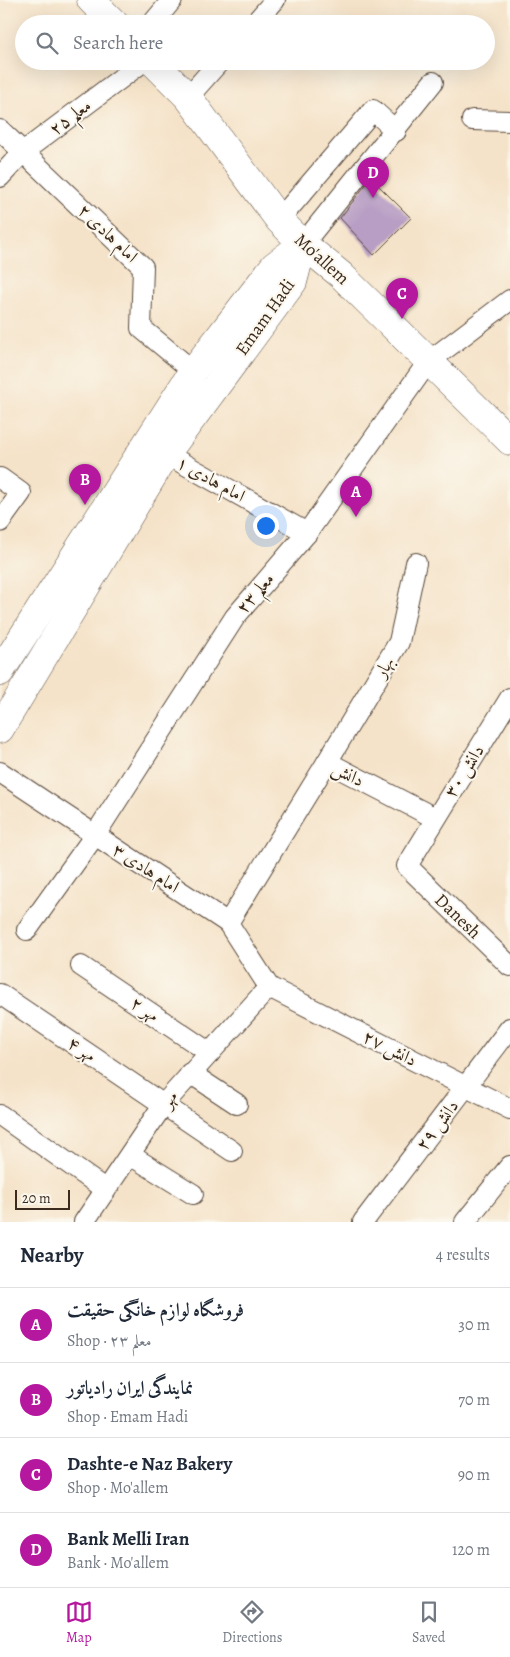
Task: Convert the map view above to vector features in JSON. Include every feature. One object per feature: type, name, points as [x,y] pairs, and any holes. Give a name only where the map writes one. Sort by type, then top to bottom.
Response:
[{"type":"main road","points":[[91,0],[106,15]]},
{"type":"main road","name":"Mo'allem","points":[[161,70],[188,97],[279,220],[303,244],[341,275],[510,441]]},
{"type":"main road","name":"Emam Hadi","points":[[0,672],[192,371],[274,266],[303,244]]},
{"type":"main road","name":"Emam Hadi","points":[[0,729],[166,454],[293,282],[303,244]]},
{"type":"street","points":[[160,15],[172,0]]},
{"type":"street","points":[[262,15],[275,0]]},
{"type":"street","name":"معلم ۲۵","points":[[0,177],[23,152],[132,70]]},
{"type":"street","points":[[188,97],[212,70]]},
{"type":"street","points":[[303,244],[396,131],[432,82]]},
{"type":"street","points":[[279,220],[373,110],[396,131]]},
{"type":"street","points":[[472,120],[510,121]]},
{"type":"street","points":[[0,130],[23,152]]},
{"type":"street","name":"امام هادی ٢","points":[[23,152],[143,267],[141,328],[192,371]]},
{"type":"street","name":"معلم ۲۳","points":[[27,930],[95,835],[235,617],[307,533],[428,362],[510,300]]},
{"type":"street","name":"امام هادی ١","points":[[166,454],[307,533]]},
{"type":"street","points":[[0,478],[21,493],[0,522]]},
{"type":"street","name":"بهار","points":[[327,762],[399,642],[416,563]]},
{"type":"street","name":"دانش ۳۰","points":[[435,818],[510,698]]},
{"type":"street","name":"دانش","points":[[228,923],[327,762],[435,818]]},
{"type":"street","name":"امام هادی ٣","points":[[0,772],[228,923],[269,987]]},
{"type":"street","name":"Danesh","points":[[435,818],[407,866],[510,965]]},
{"type":"street","name":"مهر ۲","points":[[81,966],[210,1053]]},
{"type":"street","name":"مهر","points":[[94,1219],[106,1190],[163,1105],[269,987]]},
{"type":"street","name":"دانش ۲۷","points":[[269,987],[510,1109]]},
{"type":"street","name":"مهر ۴","points":[[0,994],[232,1151]]},
{"type":"street","name":"دانش ٢٩","points":[[363,1222],[510,1028]]},
{"type":"street","points":[[190,1073],[237,1104]]},
{"type":"street","points":[[0,1115],[106,1190]]},
{"type":"street","points":[[130,1155],[193,1194]]},
{"type":"street","points":[[465,1222],[510,1166]]},
{"type":"building","points":[[371,178],[411,218],[374,255],[340,218]]},
{"type":"place","name":"Bank Melli Iran","points":[[373,198]]},
{"type":"place","name":"Dashte-e Naz Bakery","points":[[402,319]]},
{"type":"place","name":"نمایندگی ایران رادیاتور","points":[[85,505]]},
{"type":"place","name":"فروشگاه لوازم خانگی حقیقت","points":[[356,517]]}]
